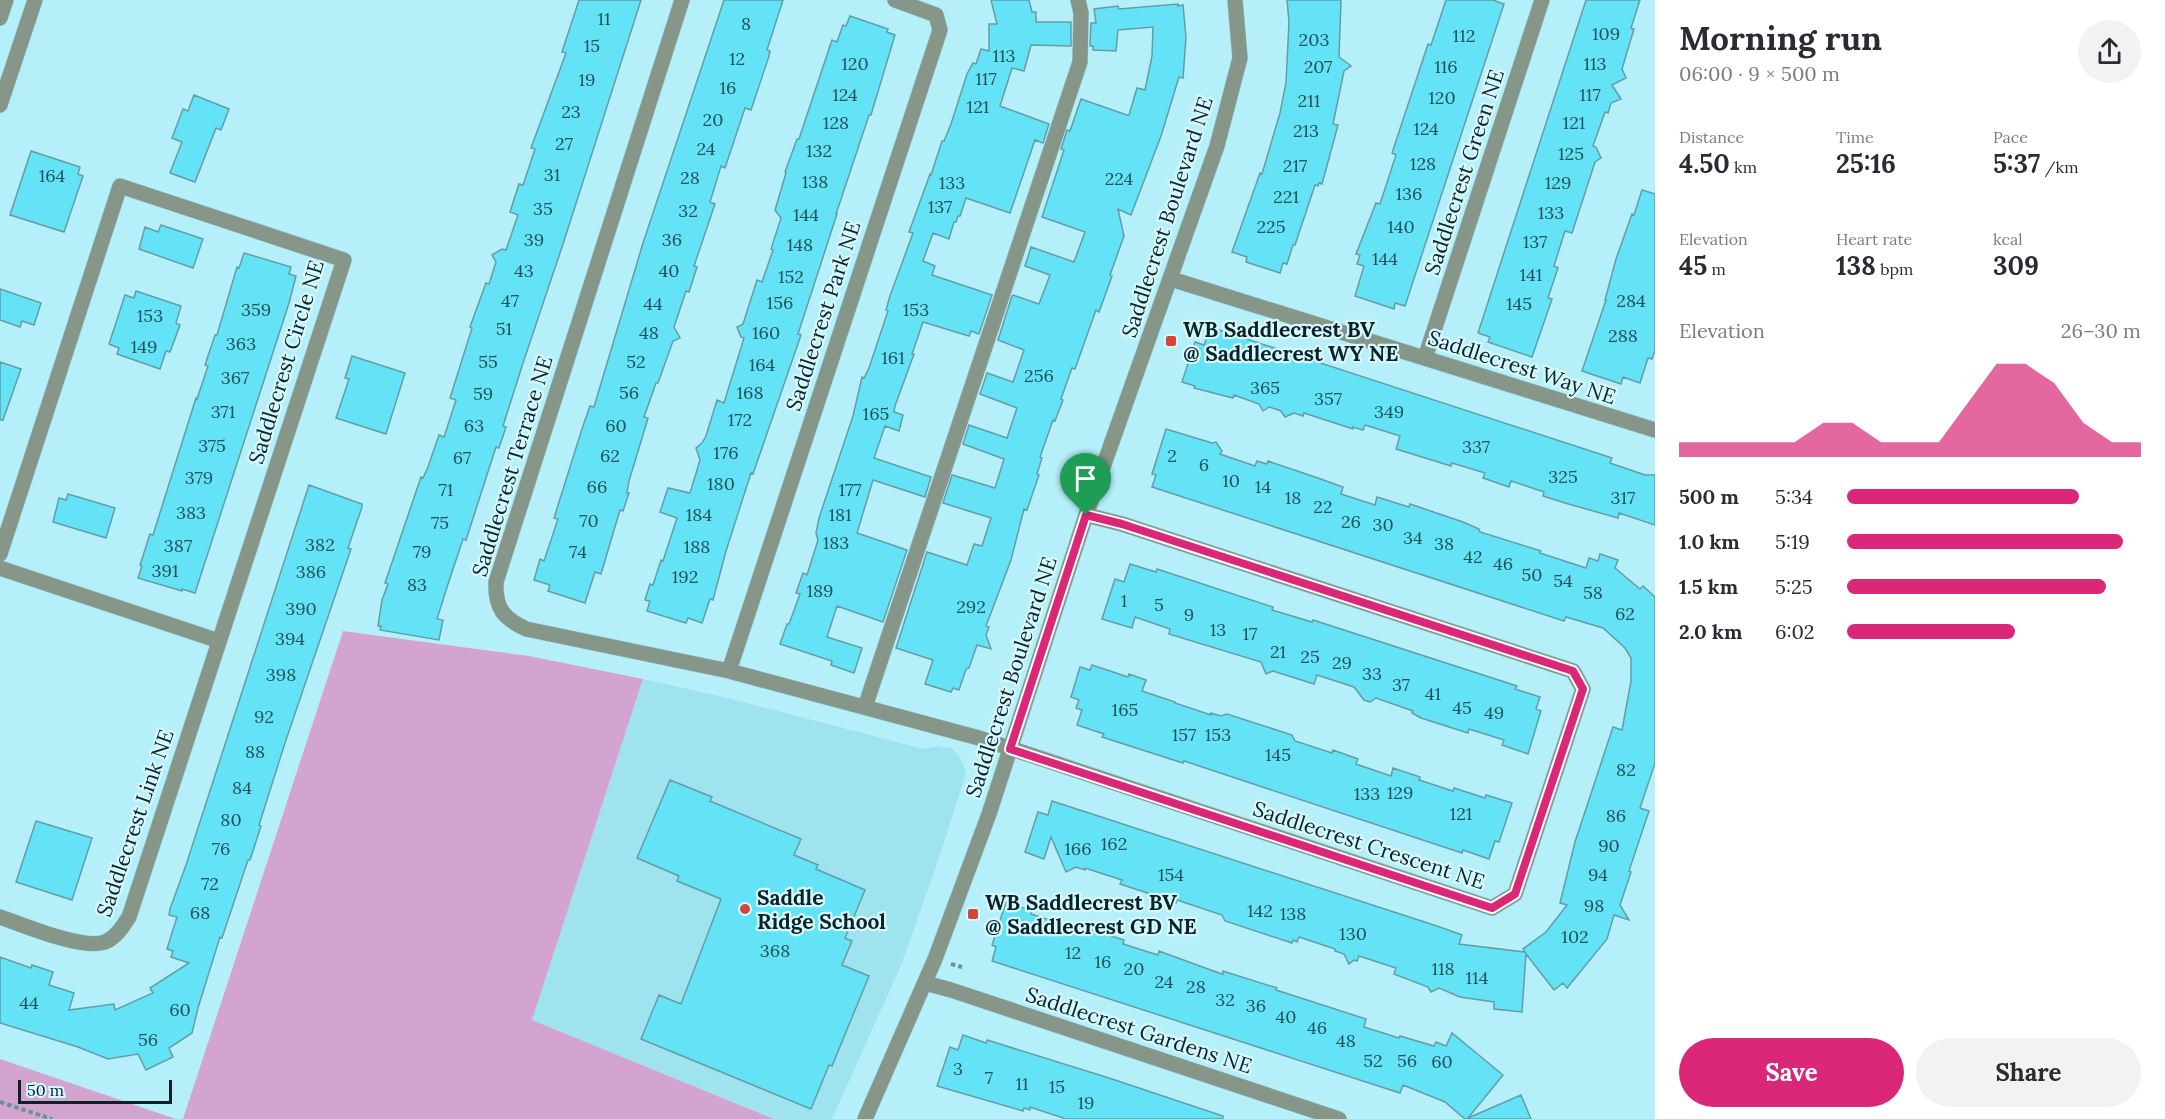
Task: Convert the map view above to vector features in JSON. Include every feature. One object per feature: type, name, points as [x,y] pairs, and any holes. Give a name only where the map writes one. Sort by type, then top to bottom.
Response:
[{"type":"street","points":[[0,18],[6,0]]},
{"type":"street","name":"Saddlecrest Terrace NE","points":[[682,0],[496,582],[495,597],[501,611],[513,623],[526,629],[729,671],[978,738],[1010,749]]},
{"type":"street","name":"Saddlecrest Park NE","points":[[729,671],[940,30],[936,15],[912,3],[895,0]]},
{"type":"street","points":[[865,707],[1080,62],[1081,13],[1078,0]]},
{"type":"street","name":"Saddlecrest Boulevard NE","points":[[865,1119],[925,983],[989,814],[1086,515],[1217,146],[1240,58],[1235,0]]},
{"type":"street","name":"Saddlecrest Green NE","points":[[1425,358],[1542,0]]},
{"type":"street","points":[[0,105],[30,1]]},
{"type":"street","name":"Saddlecrest Circle NE","points":[[0,554],[120,186],[344,260],[219,641]]},
{"type":"street","name":"Saddlecrest Way NE","points":[[1171,279],[1655,430]]},
{"type":"street","name":"Saddlecrest Crescent NE","points":[[1010,749],[1492,908],[1515,894],[1583,689],[1573,671],[1133,528],[1086,515]]},
{"type":"street","points":[[0,568],[219,641]]},
{"type":"street","name":"Saddlecrest Link NE","points":[[0,917],[80,943],[96,944],[107,941],[122,929],[129,917],[219,641]]},
{"type":"street","name":"Saddlecrest Gardens NE","points":[[925,983],[962,993],[1340,1119]]},
{"type":"path","points":[[0,1102],[52,1119]]},
{"type":"shaded area","points":[[343,631],[529,656],[643,679],[532,1020],[774,1119],[183,1119]]},
{"type":"shaded area","name":"Saddle Ridge School","points":[[643,679],[732,699],[923,749],[938,746],[952,748],[961,759],[966,773],[902,963],[832,1119],[774,1119],[532,1020]]},
{"type":"shaded area","points":[[0,1059],[176,1119],[0,1119]]},
{"type":"building","points":[[579,0],[641,0],[503,426],[506,427],[499,448],[496,447],[437,619],[443,620],[439,640],[380,630],[381,626],[378,626],[382,600],[388,584],[385,583],[421,477],[423,478],[428,467],[439,435],[444,437],[456,400],[450,398],[472,328],[470,327],[496,262],[492,255],[502,249],[506,250],[518,215],[510,212],[519,184],[523,185],[535,149],[531,148],[566,53],[562,52]]},
{"type":"building","points":[[724,0],[783,0],[767,50],[770,51],[769,56],[751,110],[745,108],[725,168],[721,166],[710,202],[715,204],[694,266],[697,267],[674,327],[680,338],[673,341],[658,383],[656,383],[644,417],[648,418],[629,481],[627,493],[629,493],[623,511],[620,510],[601,574],[595,572],[585,603],[548,591],[550,585],[534,580],[540,559],[544,561],[558,519],[554,518],[581,432],[590,406],[594,407],[643,243]]},
{"type":"building","points":[[991,0],[1029,0],[1032,12],[1036,12],[1036,22],[1071,22],[1071,46],[1031,45],[1024,71],[1012,68],[1000,106],[1049,124],[1043,143],[1035,140],[1010,213],[966,198],[960,216],[954,222],[949,239],[933,233],[923,261],[935,266],[932,275],[992,295],[979,334],[971,331],[969,336],[923,322],[895,406],[894,412],[903,415],[899,431],[885,426],[874,458],[931,477],[925,497],[873,480],[857,533],[907,550],[883,622],[837,606],[827,637],[862,648],[854,673],[831,665],[832,661],[780,644],[800,594],[796,593],[803,573],[807,575],[818,540],[816,533],[819,518],[853,416],[862,377],[864,378],[869,368],[888,311],[886,310],[890,296],[913,233],[909,232],[942,141],[951,124],[967,74],[973,63],[976,64],[981,49],[989,51],[989,24],[997,24]]},
{"type":"building","points":[[1287,0],[1341,0],[1339,57],[1351,66],[1344,71],[1333,124],[1338,125],[1322,184],[1315,185],[1295,245],[1293,245],[1287,264],[1283,263],[1280,273],[1246,262],[1247,257],[1232,252],[1260,173],[1262,174],[1280,113],[1286,83],[1289,22]]},
{"type":"building","points":[[1446,0],[1493,0],[1504,4],[1405,306],[1395,303],[1394,309],[1355,296],[1364,266],[1357,264],[1360,255],[1356,254],[1376,203],[1380,204],[1396,155],[1392,153],[1428,44],[1431,45]]},
{"type":"building","points":[[1586,0],[1640,0],[1622,69],[1626,78],[1612,85],[1621,99],[1611,103],[1608,113],[1605,112],[1593,146],[1596,147],[1601,158],[1595,162],[1572,233],[1565,231],[1554,266],[1558,268],[1548,298],[1552,299],[1532,357],[1488,342],[1490,337],[1478,333]]},
{"type":"building","points":[[1178,4],[1178,6],[1183,5],[1186,37],[1183,78],[1179,77],[1161,136],[1131,215],[1118,209],[1124,236],[1099,312],[1096,310],[1075,369],[1072,368],[1061,399],[1063,400],[1040,457],[1042,458],[1037,474],[1039,475],[1027,510],[1024,509],[1011,560],[986,626],[989,627],[986,635],[991,649],[977,645],[959,690],[953,688],[951,692],[925,684],[933,660],[896,648],[927,552],[967,565],[974,544],[982,546],[991,518],[943,503],[952,475],[995,488],[1004,459],[963,444],[969,425],[1007,438],[1017,408],[980,394],[987,373],[1013,382],[1024,350],[998,340],[1012,296],[1039,304],[1050,275],[1025,266],[1031,247],[1074,262],[1085,232],[1042,217],[1064,150],[1061,149],[1067,130],[1070,131],[1081,99],[1129,115],[1137,88],[1145,90],[1152,56],[1153,27],[1118,30],[1116,51],[1093,50],[1093,46],[1090,46],[1091,23],[1096,23],[1094,9]]},
{"type":"building","points":[[850,16],[888,29],[887,32],[895,35],[871,115],[869,115],[836,214],[798,334],[801,335],[753,474],[751,473],[713,600],[710,599],[702,623],[688,618],[686,623],[647,611],[650,601],[645,600],[650,584],[653,585],[661,560],[663,561],[677,518],[660,512],[668,488],[690,493],[700,460],[696,448],[706,436],[717,400],[724,403],[744,338],[741,337],[737,327],[743,324],[757,280],[762,282],[773,250],[771,249],[781,218],[775,210],[785,172],[797,139],[799,139],[832,40],[837,42],[843,25],[846,26]]},
{"type":"building","points":[[194,95],[229,109],[221,130],[216,128],[195,182],[170,173],[182,142],[172,138],[183,109],[188,111]]},
{"type":"building","points":[[31,151],[80,167],[78,174],[83,176],[64,232],[10,215]]},
{"type":"building","points":[[1642,190],[1655,194],[1655,350],[1652,359],[1648,358],[1640,383],[1623,377],[1621,384],[1582,371],[1606,300],[1616,259]]},
{"type":"building","points":[[161,225],[203,239],[193,268],[139,249],[145,227],[158,232]]},
{"type":"building","points":[[244,253],[291,267],[289,274],[296,276],[195,593],[182,589],[182,591],[138,578],[142,566],[140,565],[150,534],[153,535],[208,366],[205,365],[215,335],[217,335],[237,267],[239,268]]},
{"type":"building","points":[[0,289],[41,303],[34,325],[22,321],[20,327],[0,320]]},
{"type":"building","points":[[136,291],[181,306],[176,323],[180,325],[170,352],[166,351],[160,369],[117,354],[119,348],[109,344],[125,295],[134,298]]},
{"type":"building","points":[[1210,327],[1612,458],[1610,463],[1645,475],[1655,475],[1655,525],[1619,513],[1618,518],[1565,503],[1543,496],[1544,492],[1511,481],[1509,487],[1483,478],[1485,473],[1452,463],[1451,466],[1396,449],[1400,436],[1365,425],[1363,430],[1353,427],[1353,429],[1304,413],[1303,416],[1294,413],[1285,417],[1281,411],[1269,407],[1263,411],[1259,404],[1234,395],[1233,398],[1194,388],[1195,386],[1182,382],[1195,342],[1204,345]]},
{"type":"building","points":[[352,356],[405,373],[386,434],[336,418],[349,379],[345,378]]},
{"type":"building","points":[[0,362],[21,369],[3,420],[0,420]]},
{"type":"building","points":[[1166,429],[1212,443],[1216,442],[1222,451],[1220,454],[1255,466],[1257,461],[1267,464],[1268,461],[1343,487],[1341,494],[1375,505],[1377,497],[1409,507],[1410,504],[1463,522],[1479,529],[1480,532],[1586,568],[1589,558],[1598,561],[1600,554],[1618,560],[1615,568],[1640,589],[1643,586],[1655,597],[1655,763],[1640,808],[1649,811],[1620,905],[1629,920],[1614,915],[1607,939],[1567,988],[1563,983],[1554,990],[1526,954],[1522,1012],[1494,1009],[1494,1002],[1460,997],[1439,988],[1431,992],[1428,987],[1394,974],[1396,968],[1359,956],[1357,961],[1354,960],[1349,964],[1344,954],[1335,949],[1299,937],[1297,942],[1293,940],[1292,943],[1225,921],[1222,915],[1177,900],[1176,903],[1120,884],[1122,880],[1085,868],[1085,870],[1076,867],[1066,872],[1051,837],[1044,859],[1025,852],[1038,812],[1048,815],[1052,801],[1437,926],[1462,935],[1459,944],[1525,952],[1523,949],[1546,932],[1567,905],[1560,903],[1575,842],[1613,727],[1622,730],[1631,681],[1631,658],[1625,648],[1603,628],[1566,617],[1564,621],[1152,487],[1156,475],[1152,474]]},
{"type":"building","points":[[309,485],[362,504],[362,507],[348,548],[351,549],[285,743],[250,860],[248,860],[222,938],[220,937],[192,1033],[169,1048],[173,1057],[146,1070],[138,1054],[108,1059],[78,1047],[0,1023],[0,957],[31,968],[32,965],[53,972],[49,985],[74,993],[69,1010],[114,1004],[115,1010],[153,993],[150,988],[189,963],[171,957],[173,951],[167,949],[177,917],[169,915],[170,909]]},
{"type":"building","points":[[68,494],[115,508],[106,538],[53,522],[59,498],[66,500]]},
{"type":"building","points":[[1130,564],[1156,572],[1157,569],[1273,607],[1272,610],[1312,622],[1313,620],[1517,686],[1515,689],[1540,697],[1536,709],[1541,711],[1528,754],[1502,745],[1504,740],[1469,729],[1468,733],[1421,718],[1412,713],[1413,711],[1376,698],[1370,702],[1364,700],[1354,687],[1317,675],[1314,684],[1273,671],[1266,674],[1261,662],[1169,634],[1170,629],[1135,617],[1132,628],[1102,619],[1115,579],[1124,582]]},
{"type":"building","points":[[1092,665],[1128,677],[1129,674],[1146,680],[1142,691],[1211,715],[1211,713],[1221,716],[1227,714],[1292,735],[1295,741],[1358,759],[1356,764],[1391,776],[1393,768],[1420,777],[1419,780],[1453,791],[1454,788],[1485,798],[1486,795],[1512,803],[1499,842],[1495,841],[1489,859],[1463,850],[1462,853],[1184,761],[1183,763],[1102,737],[1104,734],[1077,725],[1082,710],[1076,708],[1079,700],[1071,697],[1080,667],[1090,670]]},
{"type":"building","points":[[670,780],[712,797],[710,801],[801,839],[794,855],[818,865],[816,869],[865,890],[845,938],[852,941],[842,965],[869,976],[832,1066],[829,1065],[811,1109],[641,1039],[659,995],[681,1004],[721,899],[677,881],[679,876],[637,858]]},
{"type":"building","points":[[36,821],[92,838],[72,900],[16,882]]},
{"type":"building","points":[[1006,902],[1032,911],[1031,914],[1077,929],[1083,927],[1124,940],[1123,944],[1158,955],[1159,951],[1219,973],[1223,974],[1223,971],[1277,988],[1276,990],[1366,1019],[1364,1027],[1399,1038],[1400,1036],[1434,1046],[1436,1042],[1446,1046],[1452,1033],[1503,1075],[1468,1118],[1521,1095],[1531,1119],[1465,1119],[1445,1102],[1403,1085],[1400,1093],[992,961],[996,947],[992,945]]},
{"type":"building","points":[[963,1035],[986,1043],[987,1040],[1109,1078],[1223,1116],[1223,1119],[1066,1119],[1030,1107],[1030,1110],[1024,1108],[1023,1111],[937,1086],[950,1047],[958,1050]]},
{"type":"place","name":"WB Saddlecrest BV @ Saddlecrest WY NE","points":[[1171,341]]},
{"type":"place","name":"Saddle Ridge School","points":[[745,909]]},
{"type":"place","name":"WB Saddlecrest BV @ Saddlecrest GD NE","points":[[973,914]]},
{"type":"route","points":[[1086,515],[1122,524],[1573,671],[1583,689],[1515,894],[1492,908],[1010,749],[1086,515]]}]
